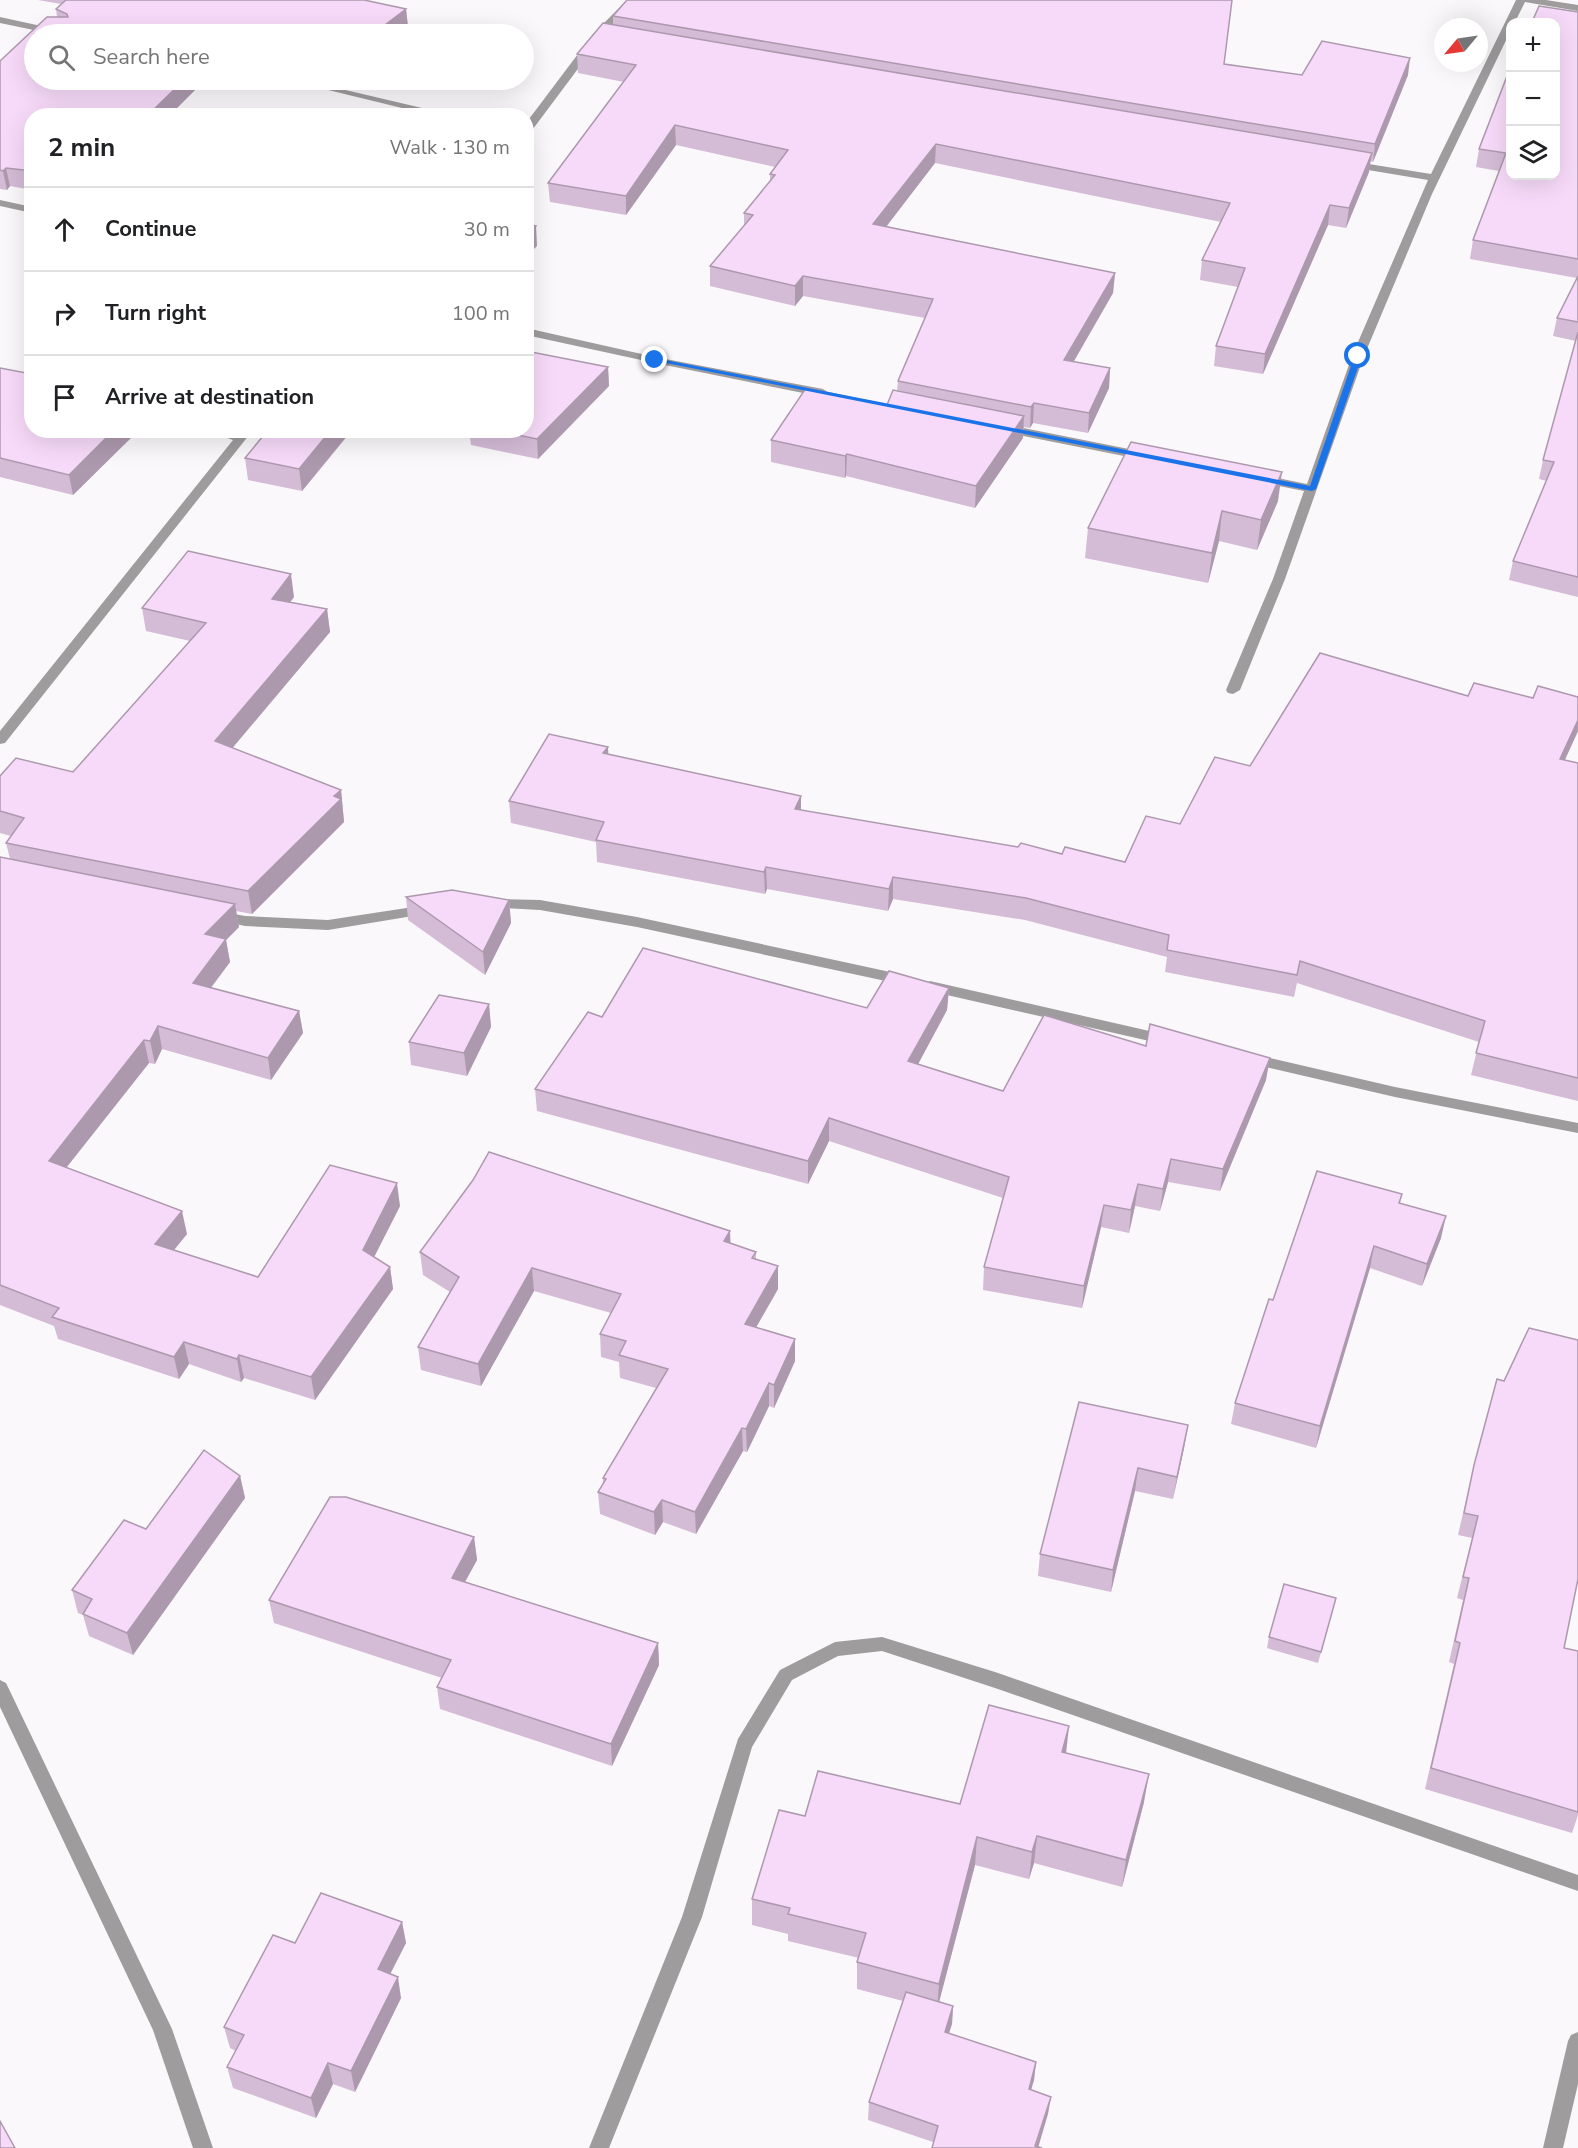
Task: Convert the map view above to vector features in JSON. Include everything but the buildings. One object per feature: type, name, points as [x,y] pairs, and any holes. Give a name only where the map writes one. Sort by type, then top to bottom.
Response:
[{"type":"street","points":[[534,121],[633,0]]},
{"type":"street","points":[[1233,690],[1279,579],[1358,356],[1435,178],[1521,0]]},
{"type":"street","points":[[1528,0],[1578,8]]},
{"type":"street","points":[[0,20],[24,25]]},
{"type":"street","points":[[336,90],[416,108]]},
{"type":"street","points":[[1342,163],[1435,178]]},
{"type":"street","points":[[0,203],[24,208]]},
{"type":"street","points":[[534,333],[655,360],[839,396]]},
{"type":"street","points":[[989,425],[1162,459]]},
{"type":"street","points":[[0,740],[242,438]]},
{"type":"street","points":[[1255,477],[1312,489]]},
{"type":"street","points":[[474,904],[540,905],[637,922],[1178,1042]]},
{"type":"street","points":[[201,912],[245,921],[328,925],[441,908]]},
{"type":"street","points":[[1235,1055],[1395,1092],[1578,1128]]},
{"type":"street","points":[[599,2148],[692,1917],[744,1744],[786,1675],[835,1649],[882,1644],[916,1654],[1578,1883]]},
{"type":"street","points":[[0,1689],[162,2029],[203,2148]]},
{"type":"street","points":[[1553,2148],[1578,2041]]},
{"type":"route","points":[[655,360],[1312,489],[1358,356]]}]
